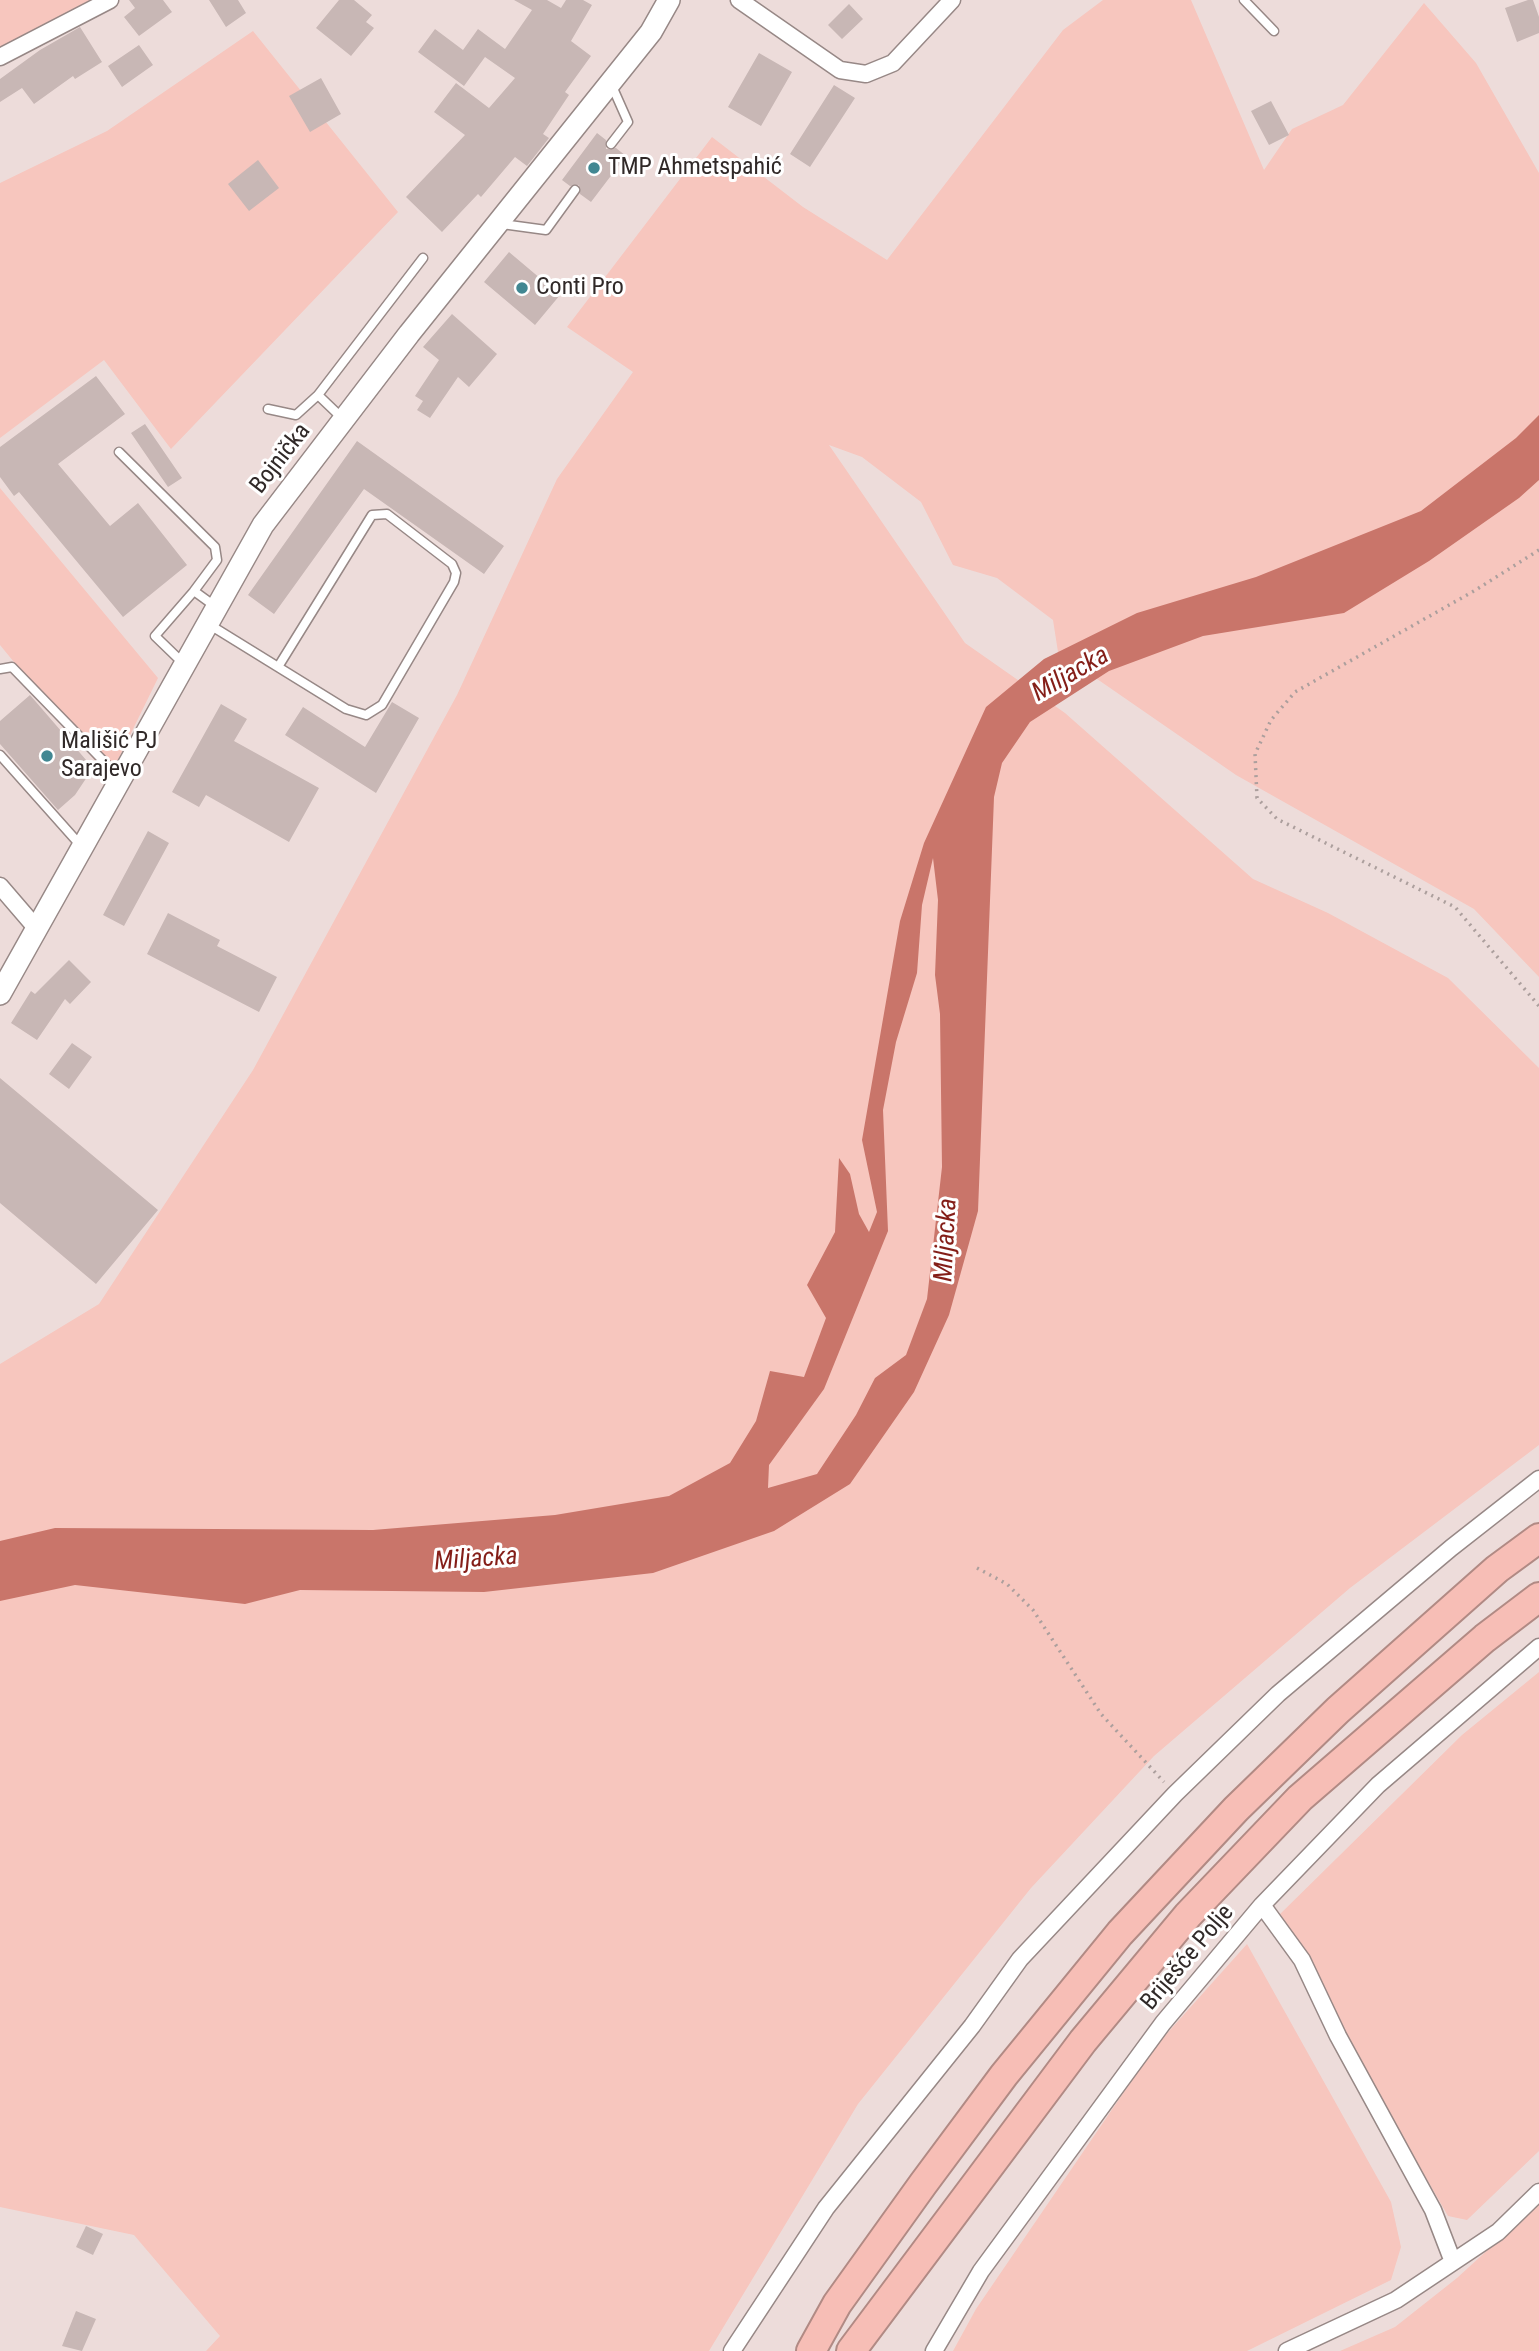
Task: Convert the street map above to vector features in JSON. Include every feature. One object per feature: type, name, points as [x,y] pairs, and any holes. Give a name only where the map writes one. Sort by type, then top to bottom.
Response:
[{"type":"highway","points":[[811,2351],[837,2304],[937,2165],[1012,2064],[1120,1933],[1228,1818],[1338,1710],[1497,1569],[1539,1538]]},
{"type":"highway","points":[[851,2351],[1083,2041],[1188,1915],[1300,1798],[1485,1638],[1539,1597]]},
{"type":"main road","name":"Bojnička","points":[[0,994],[263,526],[611,84],[651,32],[669,0]]},
{"type":"street","points":[[0,57],[110,0]]},
{"type":"street","points":[[739,0],[840,70],[851,74],[880,70],[893,63],[952,0]]},
{"type":"street","points":[[0,886],[37,929]]},
{"type":"street","points":[[732,2351],[826,2208],[972,2026],[1020,1959],[1175,1794],[1278,1694],[1451,1548],[1539,1479]]},
{"type":"street","name":"Briješće Polje","points":[[934,2351],[981,2271],[1163,2023],[1262,1905],[1378,1785],[1539,1647]]},
{"type":"street","points":[[1262,1905],[1302,1960],[1338,2036],[1433,2210],[1454,2262]]},
{"type":"street","points":[[1287,2351],[1396,2300],[1498,2232],[1539,2192]]},
{"type":"lane","points":[[1244,0],[1274,31]]},
{"type":"lane","points":[[611,84],[628,122],[611,144]]},
{"type":"lane","points":[[499,224],[546,230],[575,190]]},
{"type":"lane","points":[[268,409],[296,415],[318,395],[423,258]]},
{"type":"lane","points":[[318,395],[344,420]]},
{"type":"lane","points":[[119,452],[218,551],[217,561],[155,636],[184,664]]},
{"type":"lane","points":[[194,591],[212,615],[278,667],[346,709],[366,715],[382,705],[454,583],[456,573],[452,564],[387,514],[372,514],[278,667]]},
{"type":"lane","points":[[0,669],[12,667],[121,779]]},
{"type":"lane","points":[[0,755],[82,848]]},
{"type":"path","points":[[1539,550],[1474,591],[1295,692],[1271,720],[1255,754],[1257,798],[1277,819],[1455,907],[1539,1006]]},
{"type":"path","points":[[977,1567],[1007,1584],[1033,1610],[1101,1714],[1175,1794]]},
{"type":"shaded area","points":[[0,0],[95,0],[81,10],[0,47]]},
{"type":"shaded area","points":[[1103,0],[1191,0],[1264,170],[1292,129],[1343,105],[1424,3],[1476,63],[1539,173],[1539,977],[1474,909],[1236,775],[1058,652],[1053,620],[997,578],[953,565],[921,502],[862,457],[829,445],[965,643],[1065,713],[1253,879],[1328,913],[1448,978],[1539,1068],[1539,1445],[1350,1588],[1154,1756],[1031,1888],[858,2104],[709,2351],[206,2351],[220,2336],[134,2235],[0,2207],[0,1364],[99,1304],[253,1070],[457,695],[557,479],[633,372],[567,327],[712,137],[803,207],[887,260],[1063,30]]},
{"type":"shaded area","points":[[253,31],[398,212],[171,449],[104,360],[0,438],[0,183],[107,131]]},
{"type":"shaded area","points":[[0,488],[158,678],[109,778],[0,645]]},
{"type":"shaded area","points":[[1539,1672],[1539,2151],[1467,2220],[1448,2216],[1276,1918],[1462,1735]]},
{"type":"shaded area","points":[[1247,1944],[1391,2202],[1401,2247],[1391,2280],[1247,2351],[953,2351],[976,2309],[1154,2048]]},
{"type":"shaded area","points":[[1539,2203],[1539,2351],[1340,2351],[1395,2327],[1457,2278]]},
{"type":"water","name":"Miljacka","points":[[1539,415],[1539,480],[1519,498],[1429,561],[1344,613],[1203,636],[1109,671],[1030,722],[1002,763],[994,797],[978,1211],[949,1315],[914,1392],[850,1484],[774,1531],[653,1573],[484,1592],[300,1590],[245,1604],[75,1585],[0,1601],[0,1541],[55,1528],[373,1530],[555,1515],[669,1496],[730,1463],[756,1421],[770,1371],[804,1377],[826,1318],[807,1285],[835,1232],[839,1158],[850,1174],[859,1214],[869,1232],[877,1212],[862,1140],[900,921],[924,843],[986,707],[1044,659],[1137,613],[1256,577],[1421,511],[1516,438]],"holes":[[[933,858],[938,900],[935,975],[940,1014],[942,1167],[927,1299],[906,1355],[875,1378],[856,1415],[817,1474],[768,1488],[769,1465],[824,1389],[888,1231],[883,1110],[896,1042],[917,973],[922,905]]]},
{"type":"building","points":[[129,0],[163,0],[172,12],[139,36],[124,17],[135,8]]},
{"type":"building","points":[[209,0],[238,0],[246,13],[226,27]]},
{"type":"building","points":[[339,0],[354,0],[372,15],[366,22],[374,28],[351,56],[316,28]]},
{"type":"building","points":[[514,0],[547,0],[561,8],[566,0],[583,0],[592,5],[571,41],[591,56],[565,92],[569,95],[543,134],[549,138],[527,166],[515,157],[481,197],[478,194],[442,232],[406,197],[465,135],[434,112],[456,83],[489,108],[515,78],[485,57],[464,86],[418,52],[435,29],[463,50],[478,29],[505,49],[532,10]]},
{"type":"building","points":[[1533,0],[1539,17],[1539,33],[1517,42],[1505,8]]},
{"type":"building","points":[[849,4],[863,19],[842,39],[828,25]]},
{"type":"building","points":[[80,27],[102,62],[75,79],[73,76],[34,104],[22,88],[0,102],[0,79],[40,50]]},
{"type":"building","points":[[139,45],[153,65],[122,87],[108,66]]},
{"type":"building","points":[[759,53],[792,72],[761,126],[728,107]]},
{"type":"building","points":[[321,78],[341,114],[310,132],[289,96]]},
{"type":"building","points":[[834,85],[855,98],[810,167],[790,154]]},
{"type":"building","points":[[1271,101],[1289,135],[1269,145],[1251,111]]},
{"type":"building","name":"TMP Ahmetspahić","points":[[597,133],[606,140],[606,149],[616,148],[626,156],[591,202],[580,194],[579,185],[570,186],[562,180]]},
{"type":"building","points":[[258,160],[279,188],[249,211],[228,184]]},
{"type":"building","name":"Conti Pro","points":[[509,252],[560,295],[535,325],[484,282]]},
{"type":"building","points":[[452,314],[497,354],[469,387],[458,377],[430,418],[417,410],[423,401],[415,396],[439,360],[423,347]]},
{"type":"building","points":[[96,376],[125,414],[58,464],[110,526],[138,503],[187,565],[123,617],[19,492],[14,496],[0,477],[0,447]]},
{"type":"building","points":[[145,424],[182,478],[168,487],[131,433]]},
{"type":"building","points":[[357,441],[504,546],[484,574],[364,489],[274,614],[248,595]]},
{"type":"building","name":"Mališić PJ Sarajevo","points":[[30,695],[93,768],[75,795],[58,810],[0,744],[0,721]]},
{"type":"building","points":[[392,702],[419,718],[376,793],[285,735],[303,707],[365,747]]},
{"type":"building","points":[[221,704],[247,719],[234,741],[319,788],[289,842],[206,795],[199,807],[172,792]]},
{"type":"building","points":[[148,831],[169,843],[124,926],[103,915]]},
{"type":"building","points":[[168,913],[220,940],[217,946],[277,977],[259,1012],[147,954]]},
{"type":"building","points":[[69,960],[91,982],[70,1004],[65,999],[37,1040],[11,1023],[31,991],[35,994]]},
{"type":"building","points":[[72,1043],[92,1057],[69,1089],[49,1074]]},
{"type":"building","points":[[0,1078],[158,1210],[96,1284],[0,1203]]},
{"type":"building","points":[[86,2226],[103,2234],[93,2255],[76,2247]]},
{"type":"building","points":[[76,2311],[96,2319],[82,2351],[62,2346]]},
{"type":"place","name":"TMP Ahmetspahić","points":[[594,168]]},
{"type":"place","name":"Conti Pro","points":[[522,288]]},
{"type":"place","name":"Mališić PJ Sarajevo","points":[[47,756]]}]
